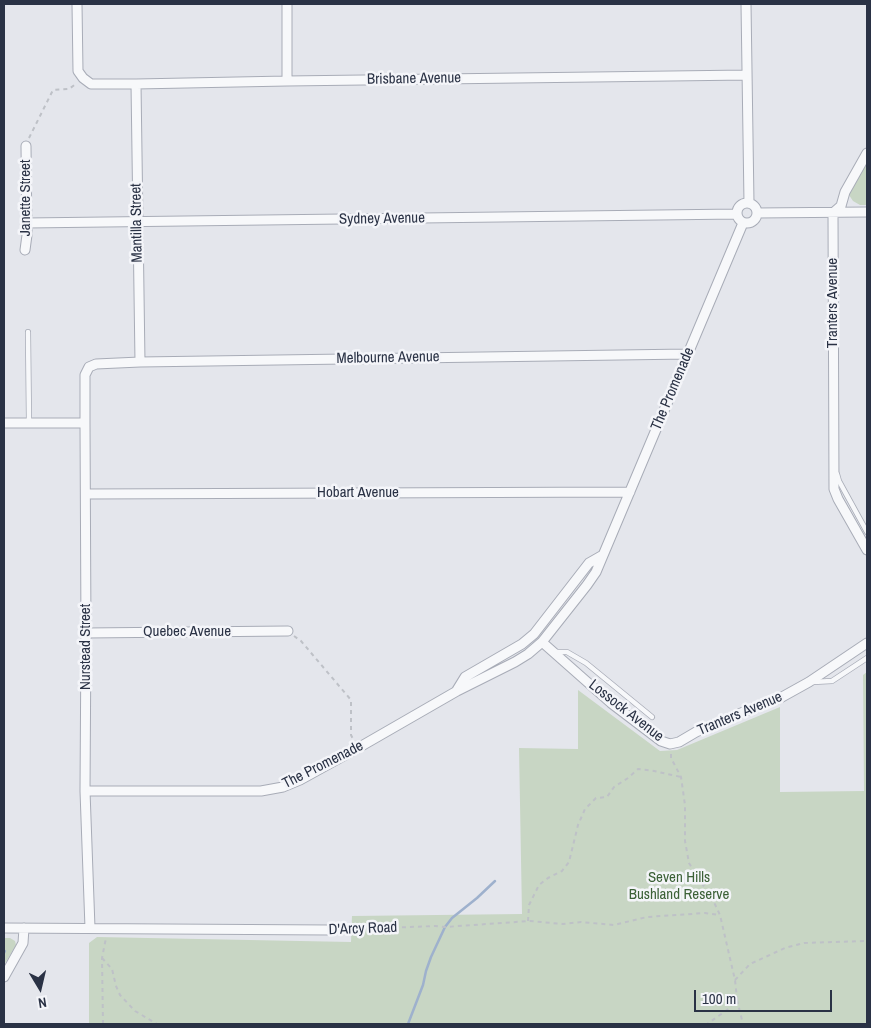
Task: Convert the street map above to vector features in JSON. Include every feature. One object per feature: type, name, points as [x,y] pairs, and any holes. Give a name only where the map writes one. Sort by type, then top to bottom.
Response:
[{"type":"street","points":[[77,4],[78,71],[83,78]]},
{"type":"street","points":[[287,4],[287,81]]},
{"type":"street","points":[[746,4],[748,204]]},
{"type":"street","name":"Brisbane Avenue","points":[[83,78],[91,84],[136,84],[747,75]]},
{"type":"street","name":"Mantilla Street","points":[[136,84],[140,362]]},
{"type":"street","name":"Janette Street","points":[[26,146],[26,250]]},
{"type":"street","name":"Tranters Avenue","points":[[867,153],[845,192],[840,206],[833,213],[834,489],[867,550]]},
{"type":"street","points":[[748,204],[754,207],[757,216],[753,222],[743,223],[736,214],[740,206],[748,204]]},
{"type":"street","points":[[757,213],[867,212]]},
{"type":"street","name":"Sydney Avenue","points":[[27,223],[736,214]]},
{"type":"street","name":"The Promenade","points":[[85,791],[261,791],[283,787],[300,780],[358,748],[457,691],[515,662],[542,642],[596,572],[743,223]]},
{"type":"street","name":"Melbourne Avenue","points":[[89,367],[96,364],[140,362],[688,354]]},
{"type":"street","name":"Nurstead Street","points":[[89,367],[84,375],[84,423],[86,494],[85,791],[90,928]]},
{"type":"street","points":[[4,423],[84,423]]},
{"type":"street","name":"Hobart Avenue","points":[[86,494],[630,492]]},
{"type":"street","name":"The Promenade","points":[[457,691],[465,677],[522,644],[534,634],[589,563],[603,555]]},
{"type":"street","name":"Quebec Avenue","points":[[86,633],[288,631]]},
{"type":"street","name":"Lossock Avenue","points":[[542,642],[612,703],[662,741],[670,744]]},
{"type":"street","name":"Tranters Avenue","points":[[670,744],[679,742],[696,732],[782,697],[809,682],[867,643]]},
{"type":"street","name":"D'Arcy Road","points":[[4,928],[330,930]]},
{"type":"street","points":[[4,977],[23,943],[24,928]]},
{"type":"lane","points":[[28,332],[29,423]]},
{"type":"lane","name":"Tranters Avenue","points":[[833,463],[839,481],[867,532]]},
{"type":"lane","name":"Lossock Avenue","points":[[552,652],[567,652],[586,663],[652,717]]},
{"type":"lane","name":"Tranters Avenue","points":[[809,682],[832,681],[867,658]]},
{"type":"path","points":[[26,146],[53,90],[70,89],[83,78]]},
{"type":"path","points":[[288,631],[301,641],[351,700],[351,735],[358,748]]},
{"type":"path","name":"Lossock Avenue","points":[[670,744],[671,758],[681,777],[685,841],[689,863],[711,896],[720,915],[743,1024]]},
{"type":"path","points":[[528,921],[529,904],[540,885],[548,878],[562,871],[569,862],[578,825],[585,809],[596,798],[607,797],[614,787],[638,769],[681,777]]},
{"type":"path","name":"D'Arcy Road","points":[[330,930],[445,927],[528,921],[614,925],[647,917],[705,913],[720,915]]},
{"type":"path","points":[[103,1024],[102,958],[108,928]]},
{"type":"path","points":[[735,980],[750,964],[785,948],[804,943],[867,941]]},
{"type":"path","points":[[102,958],[112,970],[120,995],[135,1011],[156,1024],[168,1024]]},
{"type":"path","points":[[706,1024],[727,1010],[737,999]]},
{"type":"green space","points":[[867,163],[867,205],[860,205],[853,201],[849,195]]},
{"type":"green space","name":"Seven Hills Bushland Reserve","points":[[867,672],[867,1024],[89,1024],[89,943],[97,937],[351,942],[352,916],[522,914],[519,748],[578,749],[578,690],[660,751],[677,750],[780,707],[780,792],[864,791],[863,675]]},
{"type":"green space","points":[[4,938],[10,938],[15,941],[16,945],[4,965]]},
{"type":"waterway","points":[[408,1024],[423,985],[431,957],[445,927],[452,918],[495,881]]}]
